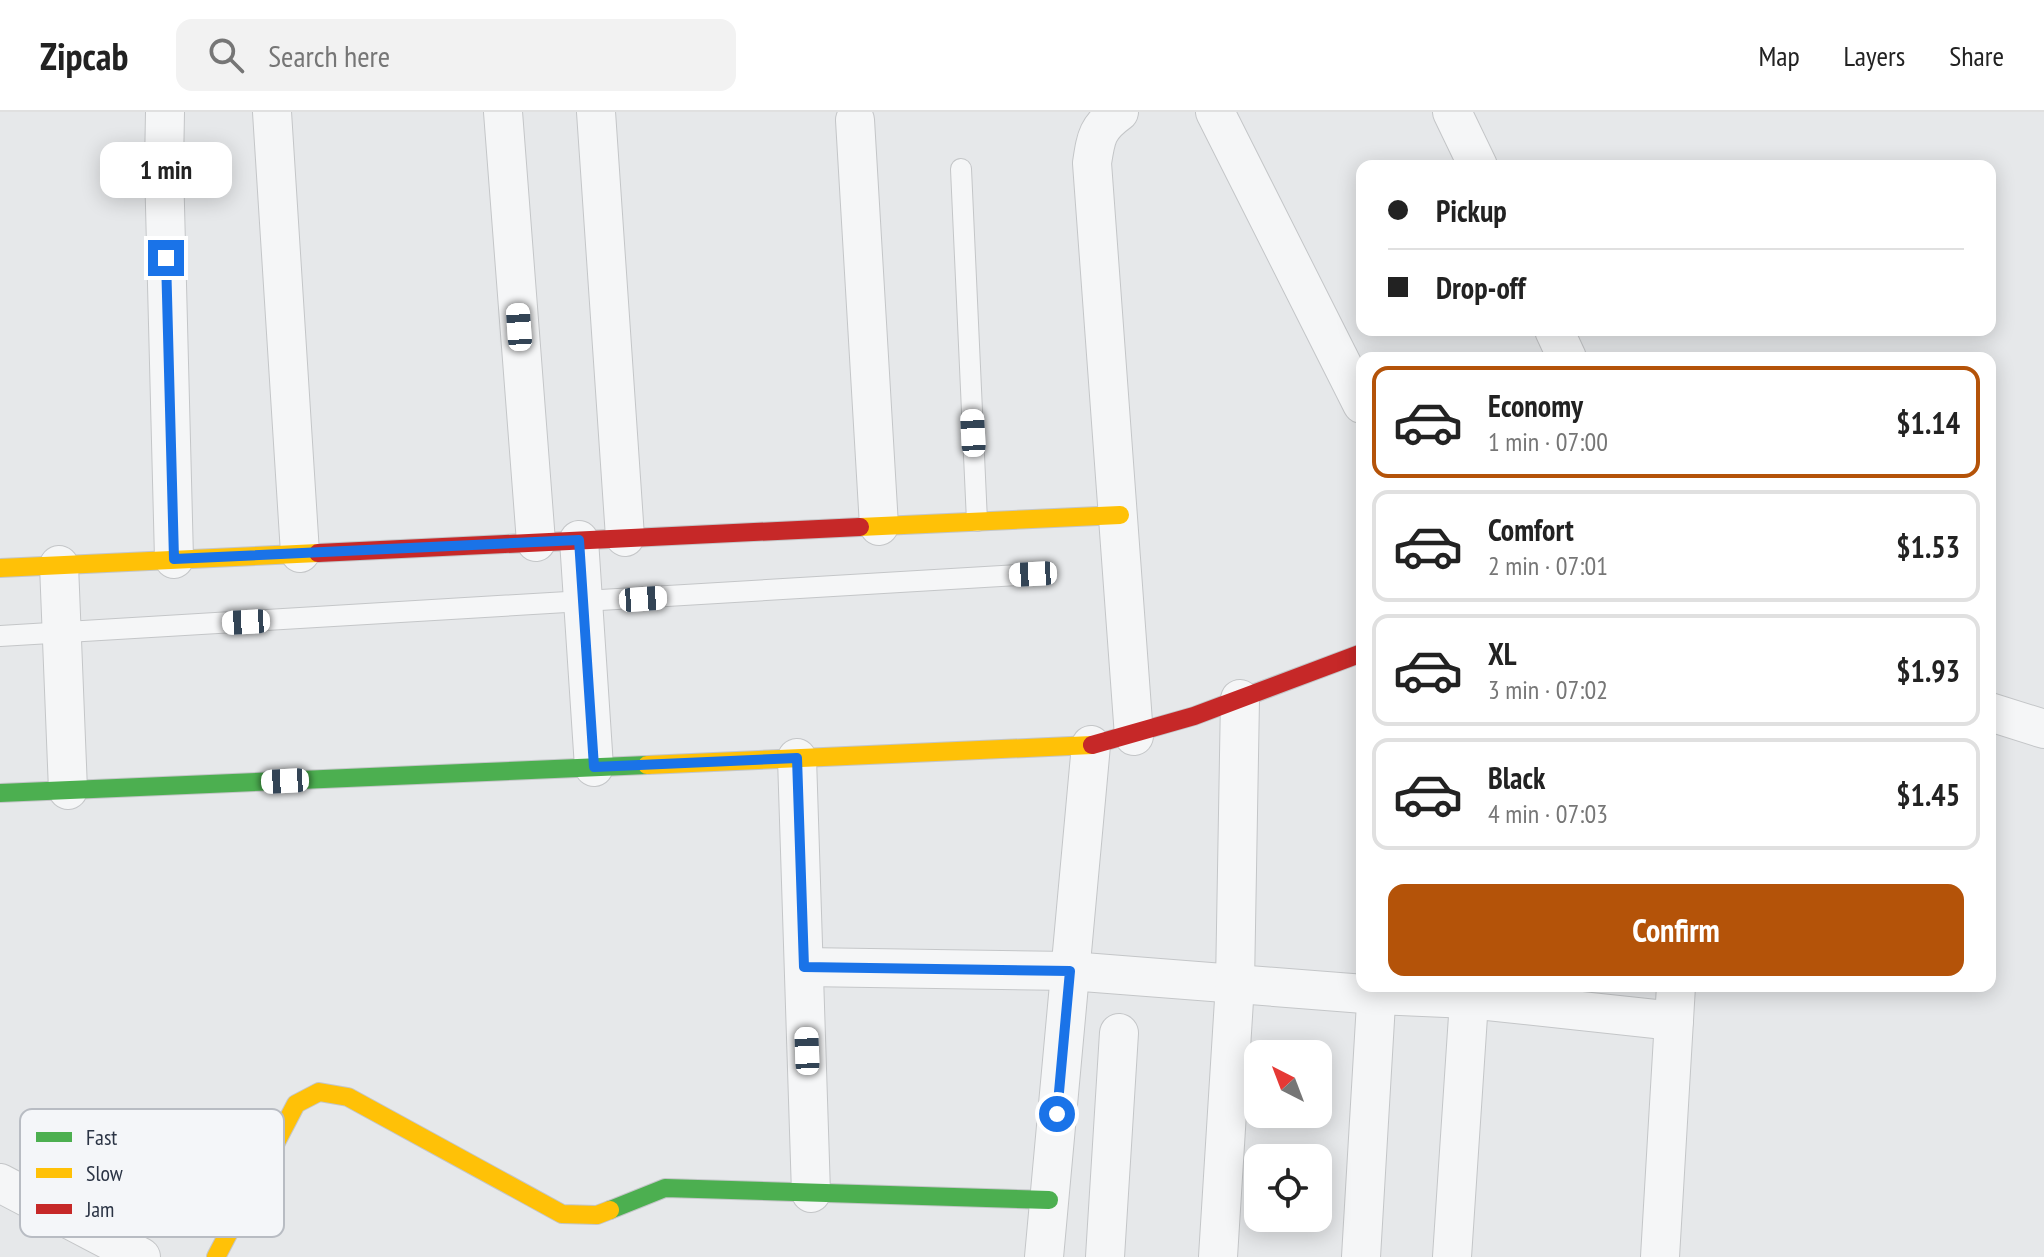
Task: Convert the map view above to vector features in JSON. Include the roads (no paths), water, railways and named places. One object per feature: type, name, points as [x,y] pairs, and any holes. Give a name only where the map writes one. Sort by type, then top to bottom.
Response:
[{"type":"street","points":[[165,112],[174,559]]},
{"type":"street","points":[[272,112],[300,553]]},
{"type":"street","points":[[503,112],[536,542]]},
{"type":"street","points":[[596,112],[625,537]]},
{"type":"street","points":[[1119,112],[1104,123],[1096,137],[1092,163],[1134,736]]},
{"type":"street","points":[[1215,112],[1356,392]]},
{"type":"street","points":[[1452,112],[1475,160]]},
{"type":"street","points":[[855,120],[879,526]]},
{"type":"street","points":[[0,568],[1120,515]]},
{"type":"street","points":[[579,540],[594,767]]},
{"type":"street","points":[[59,565],[68,790]]},
{"type":"street","points":[[0,793],[1091,745],[1134,736],[1356,655]]},
{"type":"street","points":[[1218,1257],[1235,984],[1240,699]]},
{"type":"street","points":[[1996,714],[2044,729]]},
{"type":"street","points":[[1044,1257],[1091,745]]},
{"type":"street","points":[[797,758],[811,1193]]},
{"type":"street","points":[[804,967],[1070,971],[1235,984],[1356,989]]},
{"type":"street","points":[[1361,1257],[1377,992]]},
{"type":"street","points":[[1452,1257],[1469,992],[1675,1004],[1660,1257]]},
{"type":"street","points":[[1105,1257],[1119,1033]]},
{"type":"street","points":[[284,1127],[296,1104],[319,1092],[348,1097],[562,1214],[597,1215],[665,1188],[1049,1200]]},
{"type":"street","points":[[0,1183],[20,1193]]},
{"type":"street","points":[[103,1237],[141,1257]]},
{"type":"street","points":[[216,1257],[226,1237]]},
{"type":"lane","points":[[961,169],[977,521]]},
{"type":"lane","points":[[0,636],[1033,574]]}]
